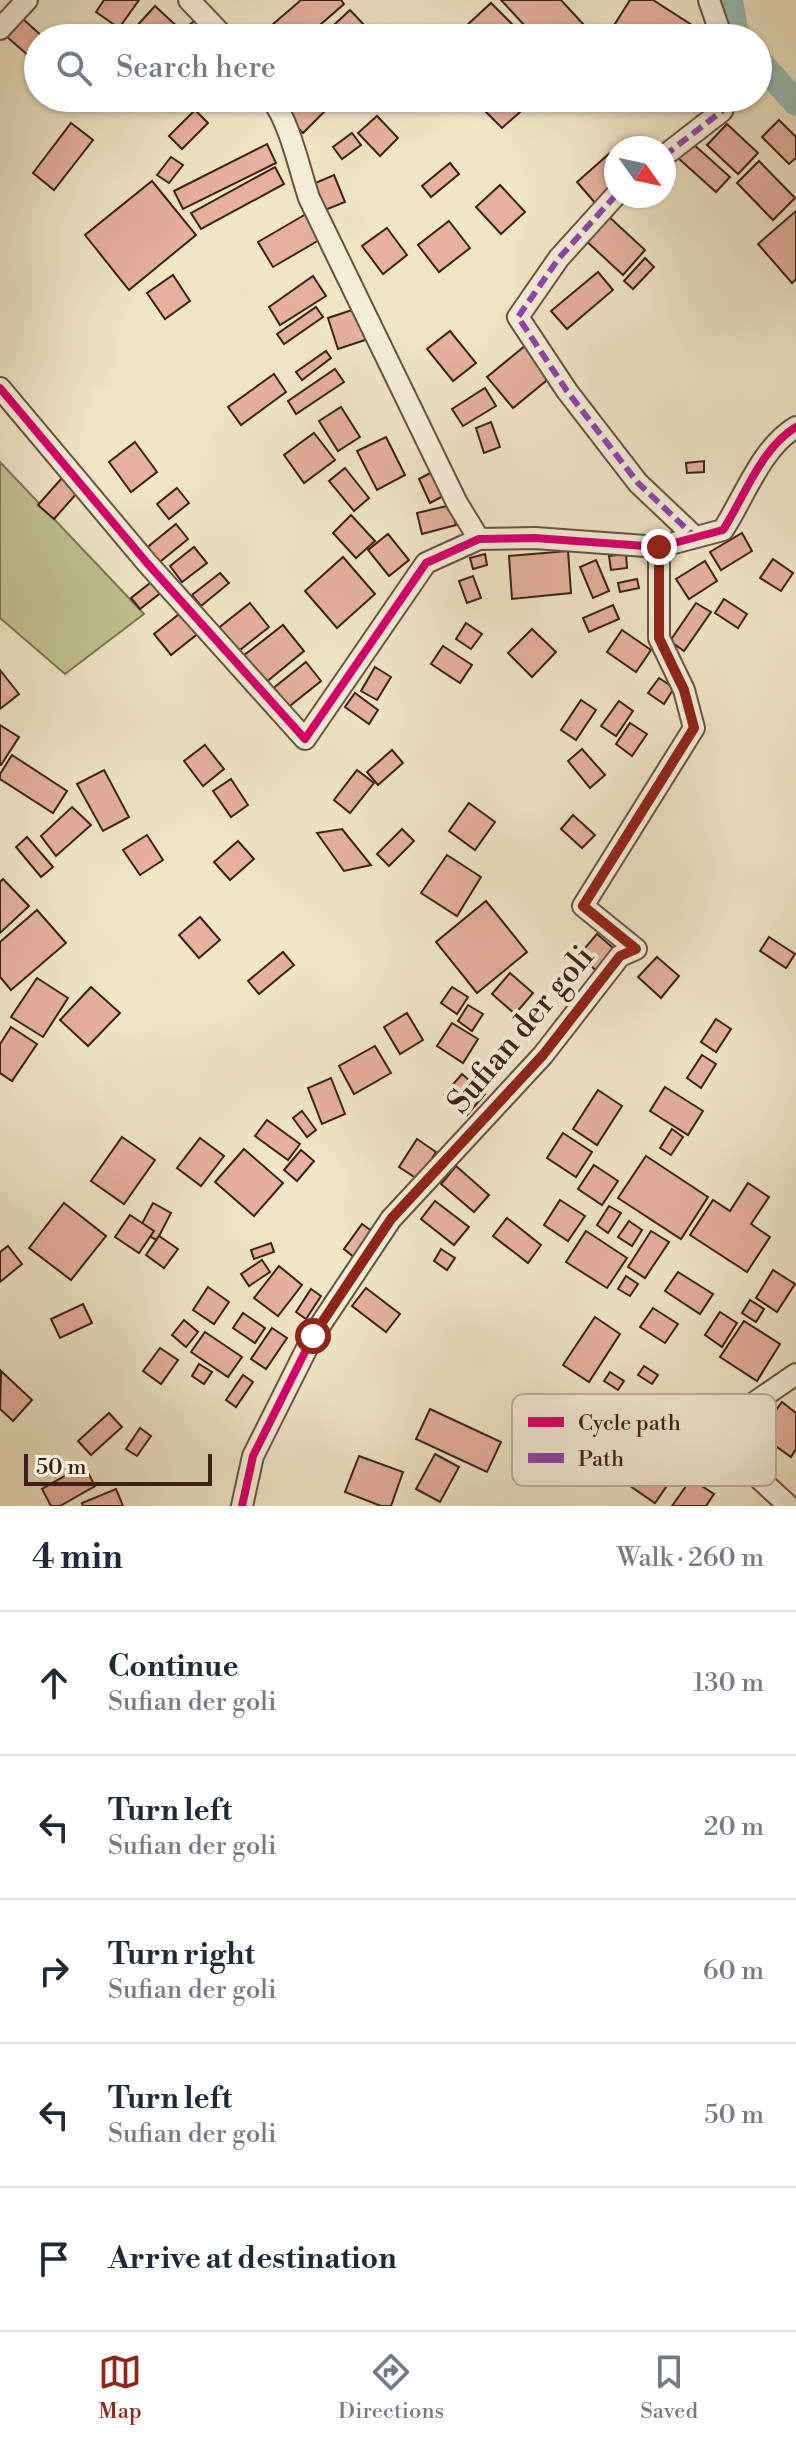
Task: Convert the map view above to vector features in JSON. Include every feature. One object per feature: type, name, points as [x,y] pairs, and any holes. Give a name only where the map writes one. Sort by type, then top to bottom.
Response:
[{"type":"street","points":[[0,29],[27,0]]},
{"type":"street","points":[[189,0],[212,24]]},
{"type":"street","points":[[709,0],[717,24]]},
{"type":"street","points":[[279,112],[309,198],[450,490],[479,539]]},
{"type":"street","points":[[676,147],[721,112]]},
{"type":"street","points":[[604,208],[559,258],[518,317],[567,391],[638,483],[695,537]]},
{"type":"street","points":[[0,388],[147,563],[305,739],[426,563],[479,539],[535,538],[659,547],[723,530],[742,501],[761,461],[783,435],[796,427]]},
{"type":"street","name":"Sufian der goli","points":[[242,1506],[253,1456],[313,1336],[391,1219],[543,1055],[620,956],[636,949],[583,906],[694,728],[684,690],[659,638],[659,547]]},
{"type":"street","points":[[767,1394],[796,1374]]},
{"type":"street","points":[[767,1486],[789,1506]]},
{"type":"green space","points":[[0,462],[144,614],[65,674],[0,618]]},
{"type":"building","points":[[104,0],[139,0],[122,24],[113,24],[96,12]]},
{"type":"building","points":[[301,0],[341,0],[344,4],[321,24],[273,24]]},
{"type":"building","points":[[501,0],[561,0],[583,24],[523,24]]},
{"type":"building","points":[[630,0],[653,0],[690,24],[615,24]]},
{"type":"building","points":[[491,3],[512,24],[468,24]]},
{"type":"building","points":[[155,6],[174,24],[139,24]]},
{"type":"building","points":[[350,10],[363,24],[335,24]]},
{"type":"building","points":[[23,19],[29,24],[24,24],[24,52],[7,37]]},
{"type":"building","points":[[193,112],[208,123],[182,149],[169,136]]},
{"type":"building","points":[[292,112],[324,112],[303,133],[287,117]]},
{"type":"building","points":[[486,112],[520,112],[502,128]]},
{"type":"building","points":[[377,116],[398,138],[380,156],[358,133]]},
{"type":"building","points":[[779,120],[796,137],[796,158],[789,164],[762,137]]},
{"type":"building","points":[[71,123],[93,140],[54,190],[33,173]]},
{"type":"building","points":[[727,124],[758,153],[738,174],[707,145]]},
{"type":"building","points":[[352,133],[361,145],[342,159],[333,147]]},
{"type":"building","points":[[692,143],[730,177],[716,192],[678,158]]},
{"type":"building","points":[[267,144],[276,163],[183,209],[174,191]]},
{"type":"building","points":[[171,157],[183,165],[169,183],[157,175]]},
{"type":"building","points":[[604,158],[604,197],[596,204],[577,182]]},
{"type":"building","points":[[759,161],[795,198],[773,220],[737,183]]},
{"type":"building","points":[[450,163],[459,174],[431,197],[422,186]]},
{"type":"building","points":[[275,167],[284,184],[201,229],[191,213]]},
{"type":"building","points":[[334,175],[345,202],[325,210],[313,184]]},
{"type":"building","points":[[152,181],[196,235],[129,290],[85,235]]},
{"type":"building","points":[[500,185],[525,212],[501,234],[476,207]]},
{"type":"building","points":[[796,211],[796,279],[792,283],[758,244]]},
{"type":"building","points":[[306,214],[321,239],[273,267],[258,242]]},
{"type":"building","points":[[606,214],[645,250],[623,275],[583,238]]},
{"type":"building","points":[[449,221],[470,248],[439,272],[418,245]]},
{"type":"building","points":[[387,228],[407,255],[383,274],[362,246]]},
{"type":"building","points":[[645,258],[654,267],[633,289],[624,281]]},
{"type":"building","points":[[598,272],[613,290],[567,329],[551,311]]},
{"type":"building","points":[[173,275],[190,301],[165,319],[147,293]]},
{"type":"building","points":[[313,276],[326,296],[280,325],[269,307]]},
{"type":"building","points":[[316,307],[323,317],[284,344],[277,334]]},
{"type":"building","points":[[358,308],[368,339],[338,349],[328,318]]},
{"type":"building","points":[[450,331],[476,363],[453,381],[427,349]]},
{"type":"building","points":[[526,345],[552,376],[513,408],[487,377]]},
{"type":"building","points":[[326,351],[331,358],[302,380],[296,372]]},
{"type":"building","points":[[335,369],[344,382],[296,414],[288,401]]},
{"type":"building","points":[[274,374],[286,392],[241,425],[228,407]]},
{"type":"building","points":[[485,388],[496,406],[463,426],[452,409]]},
{"type":"building","points":[[341,407],[360,437],[338,451],[319,421]]},
{"type":"building","points":[[491,422],[500,447],[484,453],[476,428]]},
{"type":"building","points":[[314,433],[335,460],[304,483],[284,455]]},
{"type":"building","points":[[386,437],[405,475],[377,490],[357,451]]},
{"type":"building","points":[[135,442],[157,472],[131,492],[109,462]]},
{"type":"building","points":[[704,461],[704,472],[687,473],[686,463]]},
{"type":"building","points":[[345,468],[369,498],[354,511],[329,481]]},
{"type":"building","points":[[69,470],[85,484],[54,519],[38,505]]},
{"type":"building","points":[[434,471],[445,495],[430,503],[419,479]]},
{"type":"building","points":[[177,488],[189,503],[169,519],[157,504]]},
{"type":"building","points":[[451,505],[456,525],[422,534],[417,513]]},
{"type":"building","points":[[351,515],[375,541],[356,558],[333,533]]},
{"type":"building","points":[[176,524],[188,539],[151,569],[139,554]]},
{"type":"building","points":[[742,533],[752,551],[721,570],[710,552]]},
{"type":"building","points":[[388,534],[409,560],[389,576],[368,550]]},
{"type":"building","points":[[194,547],[207,563],[182,582],[170,566]]},
{"type":"building","points":[[568,551],[571,593],[512,599],[509,556]]},
{"type":"building","points":[[485,554],[487,565],[473,569],[470,558]]},
{"type":"building","points":[[626,554],[627,568],[611,570],[609,556]]},
{"type":"building","points":[[343,557],[375,594],[337,628],[305,591]]},
{"type":"building","points":[[773,559],[793,573],[781,591],[760,578]]},
{"type":"building","points":[[596,560],[609,591],[593,598],[580,567]]},
{"type":"building","points":[[705,561],[717,581],[689,599],[676,579]]},
{"type":"building","points":[[220,573],[229,583],[201,606],[192,595]]},
{"type":"building","points":[[473,576],[481,598],[467,603],[459,581]]},
{"type":"building","points":[[637,579],[639,588],[620,592],[618,583]]},
{"type":"building","points":[[154,580],[163,591],[140,609],[131,598]]},
{"type":"building","points":[[724,599],[747,614],[738,628],[715,613]]},
{"type":"building","points":[[250,603],[269,627],[235,654],[216,630]]},
{"type":"building","points":[[696,603],[711,612],[684,651],[670,641]]},
{"type":"building","points":[[613,605],[619,619],[589,632],[583,618]]},
{"type":"building","points":[[188,607],[205,628],[171,655],[154,634]]},
{"type":"building","points":[[466,623],[482,634],[471,649],[456,639]]},
{"type":"building","points":[[283,625],[304,651],[265,683],[243,656]]},
{"type":"building","points":[[532,629],[556,652],[532,677],[508,653]]},
{"type":"building","points":[[622,630],[651,650],[636,672],[607,652]]},
{"type":"building","points":[[443,646],[472,665],[460,683],[431,664]]},
{"type":"building","points":[[306,662],[321,681],[286,709],[271,690]]},
{"type":"building","points":[[375,667],[391,677],[377,700],[361,691]]},
{"type":"building","points":[[0,670],[19,694],[0,709]]},
{"type":"building","points":[[659,678],[674,688],[664,704],[648,693]]},
{"type":"building","points":[[355,693],[378,710],[369,724],[345,707]]},
{"type":"building","points":[[581,700],[596,710],[576,740],[561,730]]},
{"type":"building","points":[[619,701],[633,711],[616,736],[601,726]]},
{"type":"building","points":[[630,723],[647,734],[632,756],[616,744]]},
{"type":"building","points":[[0,725],[19,737],[1,765],[0,765]]},
{"type":"building","points":[[205,745],[224,769],[203,786],[184,761]]},
{"type":"building","points":[[582,749],[605,775],[590,788],[568,761]]},
{"type":"building","points":[[392,750],[403,763],[378,785],[367,772]]},
{"type":"building","points":[[12,755],[67,791],[53,813],[0,779]]},
{"type":"building","points":[[104,770],[129,817],[103,831],[77,784]]},
{"type":"building","points":[[357,770],[374,783],[350,813],[334,800]]},
{"type":"building","points":[[231,779],[248,805],[231,817],[213,791]]},
{"type":"building","points":[[469,803],[495,822],[475,850],[449,831]]},
{"type":"building","points":[[72,807],[91,825],[56,856],[41,836]]},
{"type":"building","points":[[573,815],[595,835],[582,848],[561,829]]},
{"type":"building","points":[[342,829],[371,865],[344,871],[317,833]]},
{"type":"building","points":[[402,829],[414,841],[389,866],[377,854]]},
{"type":"building","points":[[147,835],[163,860],[140,875],[123,850]]},
{"type":"building","points":[[27,837],[53,867],[41,877],[16,847]]},
{"type":"building","points":[[238,841],[254,859],[230,880],[214,862]]},
{"type":"building","points":[[447,855],[481,877],[457,916],[421,893]]},
{"type":"building","points":[[3,879],[29,906],[0,933],[0,882]]},
{"type":"building","points":[[486,901],[527,952],[477,993],[436,942]]},
{"type":"building","points":[[37,910],[66,943],[11,990],[0,977],[0,942]]},
{"type":"building","points":[[200,917],[220,940],[199,958],[179,935]]},
{"type":"building","points":[[597,934],[620,954],[601,975],[579,955]]},
{"type":"building","points":[[769,937],[795,954],[786,968],[760,951]]},
{"type":"building","points":[[283,952],[294,965],[259,994],[248,981]]},
{"type":"building","points":[[657,957],[679,976],[661,998],[638,977]]},
{"type":"building","points":[[510,973],[533,993],[515,1014],[492,994]]},
{"type":"building","points":[[37,978],[68,998],[43,1037],[11,1017]]},
{"type":"building","points":[[91,987],[120,1013],[88,1046],[60,1020]]},
{"type":"building","points":[[452,987],[468,997],[457,1014],[441,1003]]},
{"type":"building","points":[[468,1005],[483,1014],[472,1031],[458,1021]]},
{"type":"building","points":[[407,1013],[423,1040],[400,1054],[384,1027]]},
{"type":"building","points":[[716,1019],[731,1029],[716,1052],[701,1042]]},
{"type":"building","points":[[452,1023],[478,1039],[463,1063],[437,1046]]},
{"type":"building","points":[[11,1027],[37,1044],[12,1081],[0,1073],[0,1044]]},
{"type":"building","points":[[375,1046],[391,1073],[354,1094],[339,1066]]},
{"type":"building","points":[[702,1055],[716,1064],[701,1088],[687,1078]]},
{"type":"building","points":[[462,1074],[485,1094],[467,1115],[444,1095]]},
{"type":"building","points":[[331,1078],[345,1114],[322,1124],[308,1088]]},
{"type":"building","points":[[665,1087],[703,1111],[688,1135],[650,1111]]},
{"type":"building","points":[[598,1090],[622,1106],[597,1145],[573,1129]]},
{"type":"building","points":[[302,1111],[316,1130],[307,1137],[293,1118]]},
{"type":"building","points":[[267,1120],[300,1144],[288,1160],[255,1136]]},
{"type":"building","points":[[672,1129],[683,1137],[671,1155],[660,1148]]},
{"type":"building","points":[[563,1133],[592,1152],[576,1177],[547,1158]]},
{"type":"building","points":[[122,1137],[155,1160],[124,1204],[91,1181]]},
{"type":"building","points":[[200,1138],[224,1156],[201,1186],[177,1168]]},
{"type":"building","points":[[417,1139],[436,1152],[419,1180],[399,1167]]},
{"type":"building","points":[[244,1149],[283,1183],[254,1216],[215,1182]]},
{"type":"building","points":[[301,1150],[314,1161],[297,1181],[284,1170]]},
{"type":"building","points":[[646,1156],[708,1197],[681,1239],[618,1198]]},
{"type":"building","points":[[594,1165],[618,1181],[602,1205],[578,1189]]},
{"type":"building","points":[[456,1166],[489,1195],[474,1212],[441,1184]]},
{"type":"building","points":[[748,1183],[769,1197],[751,1224],[770,1237],[747,1272],[690,1235],[713,1200],[730,1211]]},
{"type":"building","points":[[560,1200],[585,1216],[568,1241],[544,1225]]},
{"type":"building","points":[[435,1201],[469,1227],[454,1245],[421,1219]]},
{"type":"building","points":[[64,1203],[106,1236],[71,1280],[29,1248]]},
{"type":"building","points":[[153,1203],[171,1213],[157,1240],[138,1231]]},
{"type":"building","points":[[609,1206],[621,1213],[608,1233],[597,1225]]},
{"type":"building","points":[[130,1215],[154,1231],[139,1253],[115,1237]]},
{"type":"building","points":[[507,1218],[541,1245],[528,1263],[493,1236]]},
{"type":"building","points":[[629,1221],[642,1230],[632,1246],[618,1237]]},
{"type":"building","points":[[362,1224],[373,1232],[355,1258],[344,1249]]},
{"type":"building","points":[[586,1231],[627,1258],[607,1288],[566,1262]]},
{"type":"building","points":[[651,1231],[669,1242],[645,1278],[628,1267]]},
{"type":"building","points":[[159,1236],[178,1249],[164,1268],[146,1255]]},
{"type":"building","points":[[271,1243],[274,1252],[254,1259],[251,1250]]},
{"type":"building","points":[[8,1246],[22,1264],[0,1282],[0,1252]]},
{"type":"building","points":[[441,1249],[455,1258],[447,1270],[434,1261]]},
{"type":"building","points":[[262,1260],[270,1272],[249,1286],[241,1274]]},
{"type":"building","points":[[279,1266],[302,1285],[278,1316],[254,1298]]},
{"type":"building","points":[[773,1270],[795,1284],[777,1312],[756,1298]]},
{"type":"building","points":[[678,1272],[713,1294],[700,1314],[665,1291]]},
{"type":"building","points":[[626,1276],[638,1284],[630,1296],[618,1289]]},
{"type":"building","points":[[208,1287],[229,1302],[214,1324],[193,1310]]},
{"type":"building","points":[[366,1288],[400,1314],[386,1332],[352,1306]]},
{"type":"building","points":[[311,1289],[321,1296],[306,1319],[296,1312]]},
{"type":"building","points":[[750,1300],[764,1309],[756,1322],[742,1313]]},
{"type":"building","points":[[83,1304],[92,1323],[60,1338],[51,1319]]},
{"type":"building","points":[[653,1308],[678,1324],[665,1343],[640,1327]]},
{"type":"building","points":[[720,1312],[737,1323],[722,1347],[705,1335]]},
{"type":"building","points":[[243,1313],[265,1328],[255,1343],[233,1328]]},
{"type":"building","points":[[595,1317],[620,1334],[589,1382],[563,1365]]},
{"type":"building","points":[[184,1320],[198,1332],[186,1347],[172,1335]]},
{"type":"building","points":[[744,1321],[780,1344],[757,1381],[720,1357]]},
{"type":"building","points":[[272,1328],[287,1338],[266,1369],[251,1359]]},
{"type":"building","points":[[205,1332],[242,1357],[228,1377],[191,1352]]},
{"type":"building","points":[[160,1348],[178,1360],[161,1384],[143,1371]]},
{"type":"building","points":[[199,1364],[212,1372],[204,1384],[192,1376]]},
{"type":"building","points":[[644,1366],[658,1375],[652,1384],[638,1375]]},
{"type":"building","points":[[1,1371],[32,1400],[13,1421],[0,1409]]},
{"type":"building","points":[[610,1372],[624,1381],[618,1390],[604,1381]]},
{"type":"building","points":[[243,1375],[253,1382],[236,1407],[226,1400]]},
{"type":"building","points":[[782,1402],[796,1413],[796,1449],[791,1457],[776,1446],[776,1410]]},
{"type":"building","points":[[430,1409],[501,1442],[487,1472],[416,1439]]},
{"type":"building","points":[[109,1413],[122,1427],[91,1455],[78,1441]]},
{"type":"building","points":[[140,1428],[151,1436],[137,1456],[126,1449]]},
{"type":"building","points":[[435,1454],[459,1467],[440,1502],[416,1489]]},
{"type":"building","points":[[359,1456],[403,1472],[391,1506],[381,1506],[345,1492]]},
{"type":"building","points":[[84,1465],[95,1486],[60,1506],[51,1506],[42,1489]]},
{"type":"building","points":[[630,1486],[667,1486],[655,1503]]},
{"type":"building","points":[[686,1486],[702,1486],[714,1494],[706,1506],[672,1506]]},
{"type":"building","points":[[116,1489],[123,1506],[83,1506],[82,1503]]},
{"type":"waterway","points":[[730,0],[734,24]]},
{"type":"waterway","points":[[772,76],[796,103]]},
{"type":"marked path","points":[[676,147],[721,112]]},
{"type":"marked path","points":[[604,208],[559,258],[518,317],[567,391],[638,483],[695,537]]},
{"type":"cycle path","points":[[0,388],[147,563],[305,739],[426,563],[479,539],[535,538],[659,547],[723,530],[763,460],[796,427]]},
{"type":"cycle path","points":[[242,1506],[253,1456],[313,1336],[391,1219],[543,1055],[620,956],[636,949],[583,906],[694,728],[684,690],[659,638],[659,547]]},
{"type":"route","points":[[313,1336],[391,1219],[543,1055],[620,956],[636,949],[583,906],[694,728],[684,690],[659,638],[659,547]]}]
